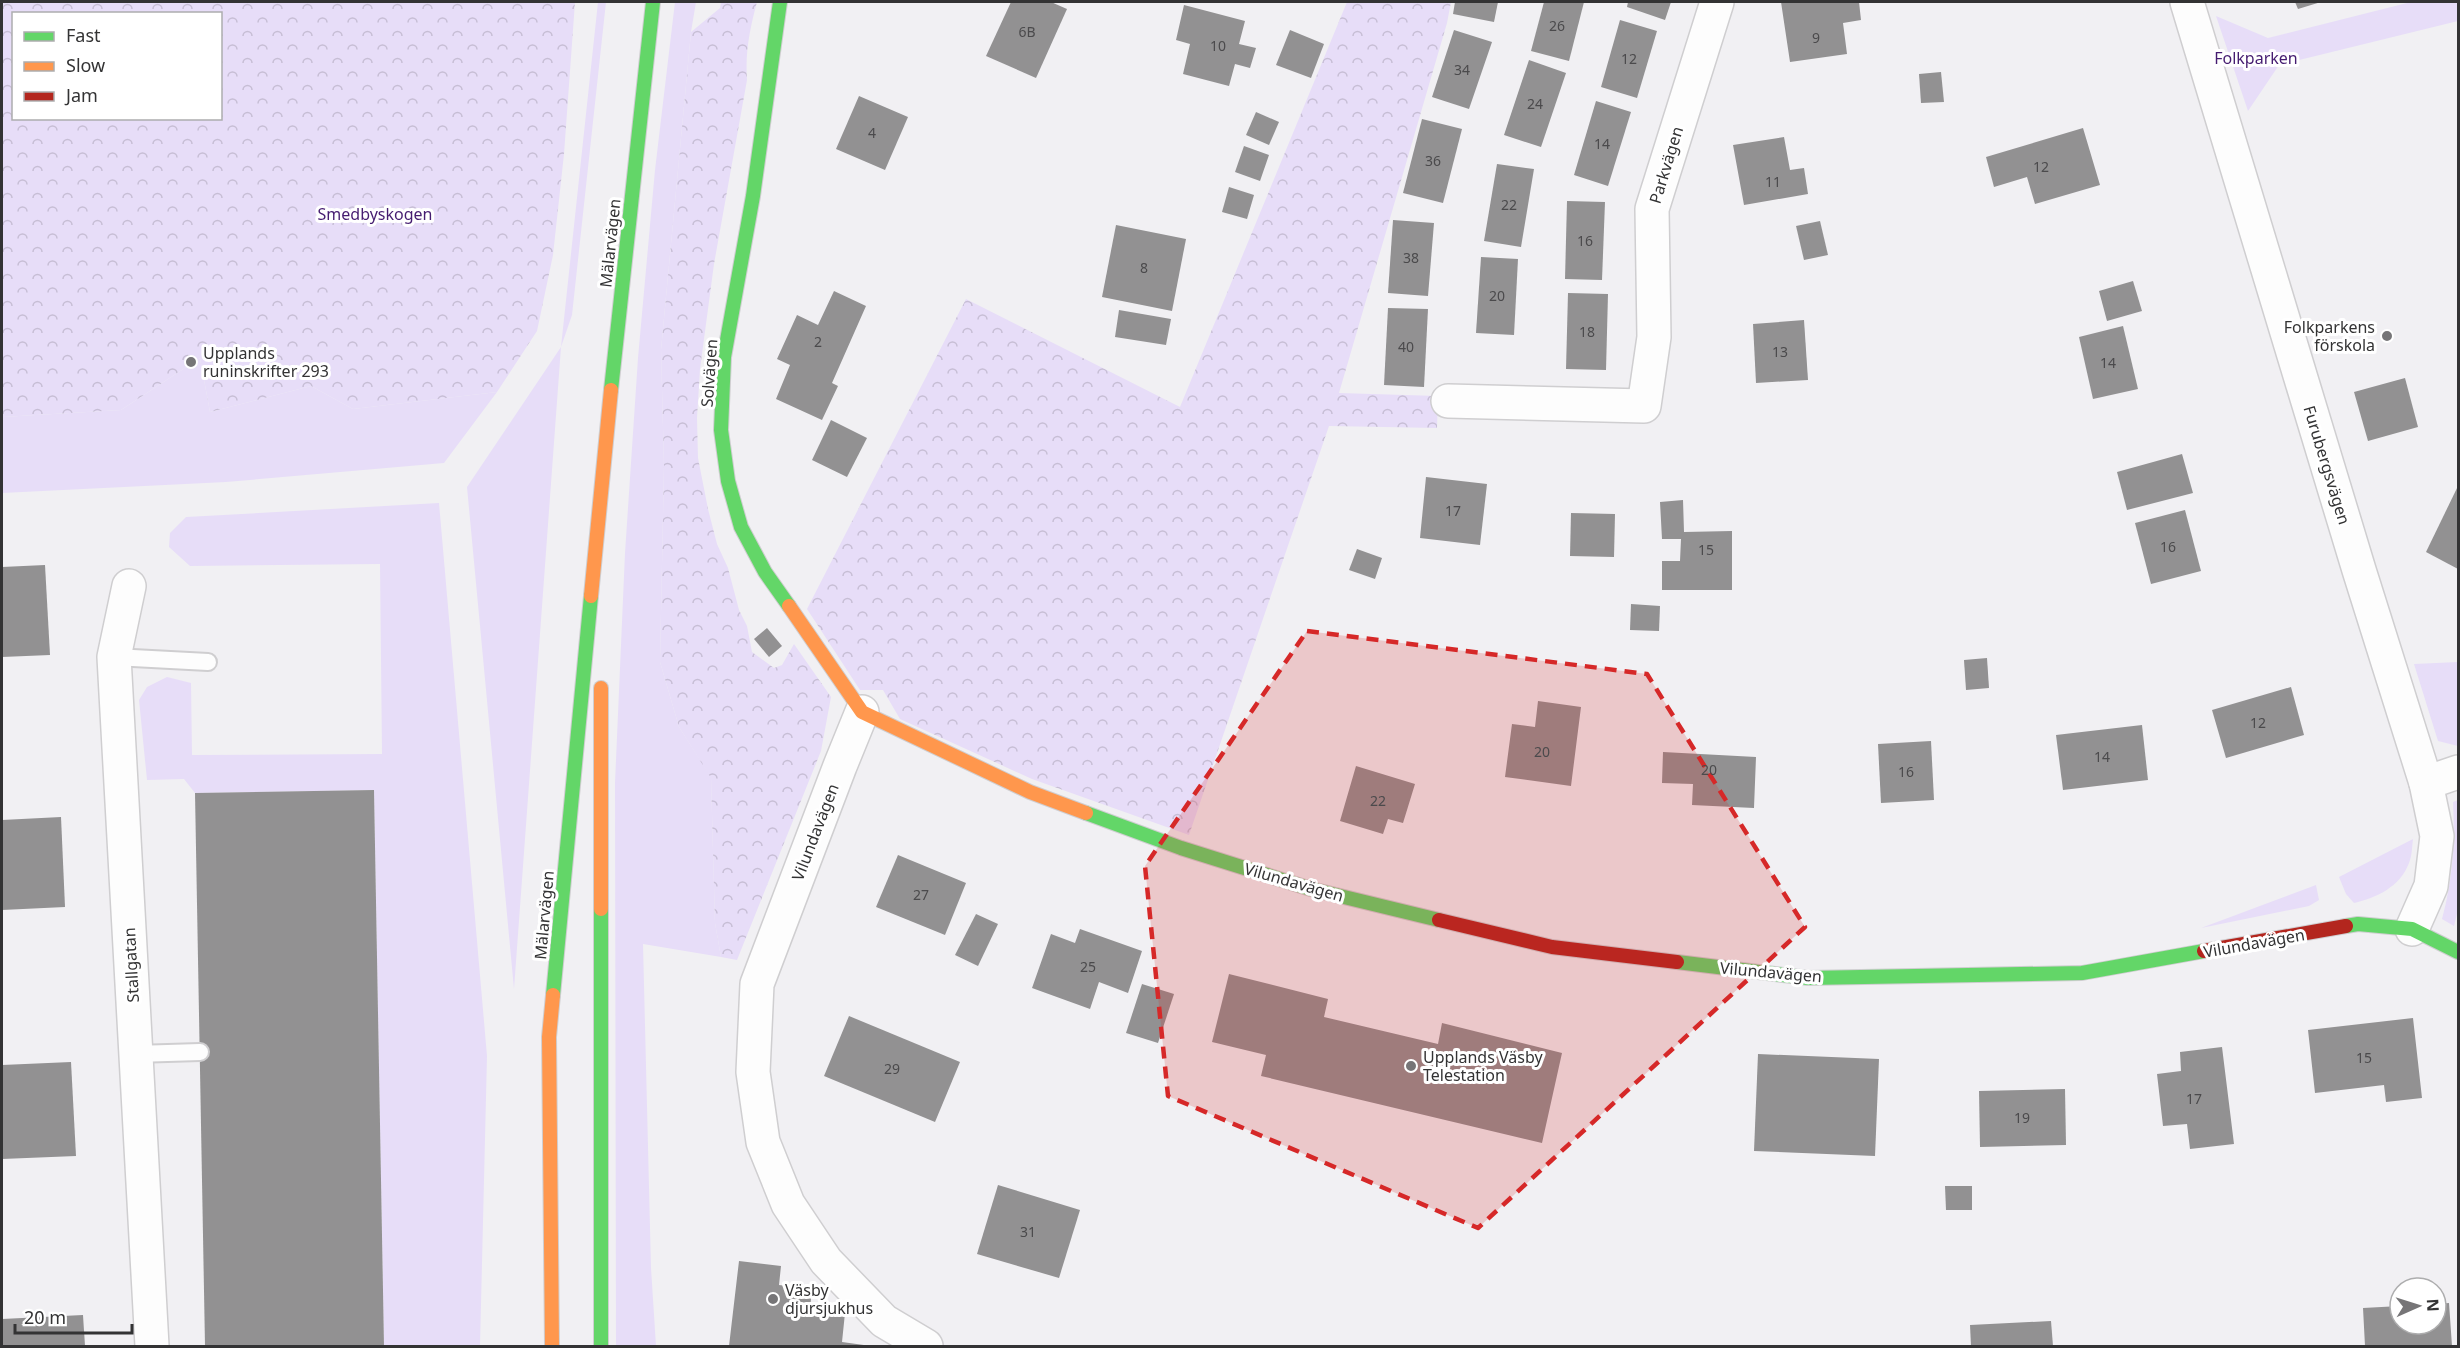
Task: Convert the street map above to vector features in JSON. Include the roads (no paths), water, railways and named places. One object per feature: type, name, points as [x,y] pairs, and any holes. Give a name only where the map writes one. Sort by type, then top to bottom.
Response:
[{"type":"street","name":"Mälarvägen","points":[[552,1347],[549,1037],[601,488],[653,2]]},
{"type":"street","name":"Solvägen","points":[[780,2],[753,196],[724,357],[721,430],[728,481],[741,527],[765,572],[862,712]]},
{"type":"street","name":"Parkvägen","points":[[1448,401],[1644,406],[1654,338],[1652,209],[1717,2]]},
{"type":"street","name":"Furubergsvägen","points":[[2187,2],[2426,783],[2437,836],[2431,886],[2412,929]]},
{"type":"street","name":"Mälarvägen","points":[[601,488],[601,631]]},
{"type":"street","name":"Stallgatan","points":[[129,586],[114,657],[152,1347]]},
{"type":"street","points":[[601,679],[601,1347]]},
{"type":"street","name":"Vilundavägen","points":[[926,1347],[884,1321],[826,1261],[788,1204],[763,1142],[753,1072],[758,984],[862,712],[1030,792],[1181,848],[1311,889],[1552,947],[1808,978],[2082,973],[2358,924],[2412,929],[2458,952]]},
{"type":"street","points":[[2426,783],[2458,772]]},
{"type":"lane","points":[[114,657],[207,662]]},
{"type":"lane","points":[[135,1054],[200,1052]]},
{"type":"place","name":"Folkparkens förskola","points":[[2387,336]]},
{"type":"place","name":"Upplands runinskrifter 293","points":[[191,362]]},
{"type":"place","name":"Upplands Väsby Telestation","points":[[1411,1066]]},
{"type":"place","name":"Väsby djursjukhus","points":[[773,1299]]},
{"type":"park label","name":"Folkparken","points":[[2256,58]]},
{"type":"park label","name":"Smedbyskogen","points":[[375,214]]}]
